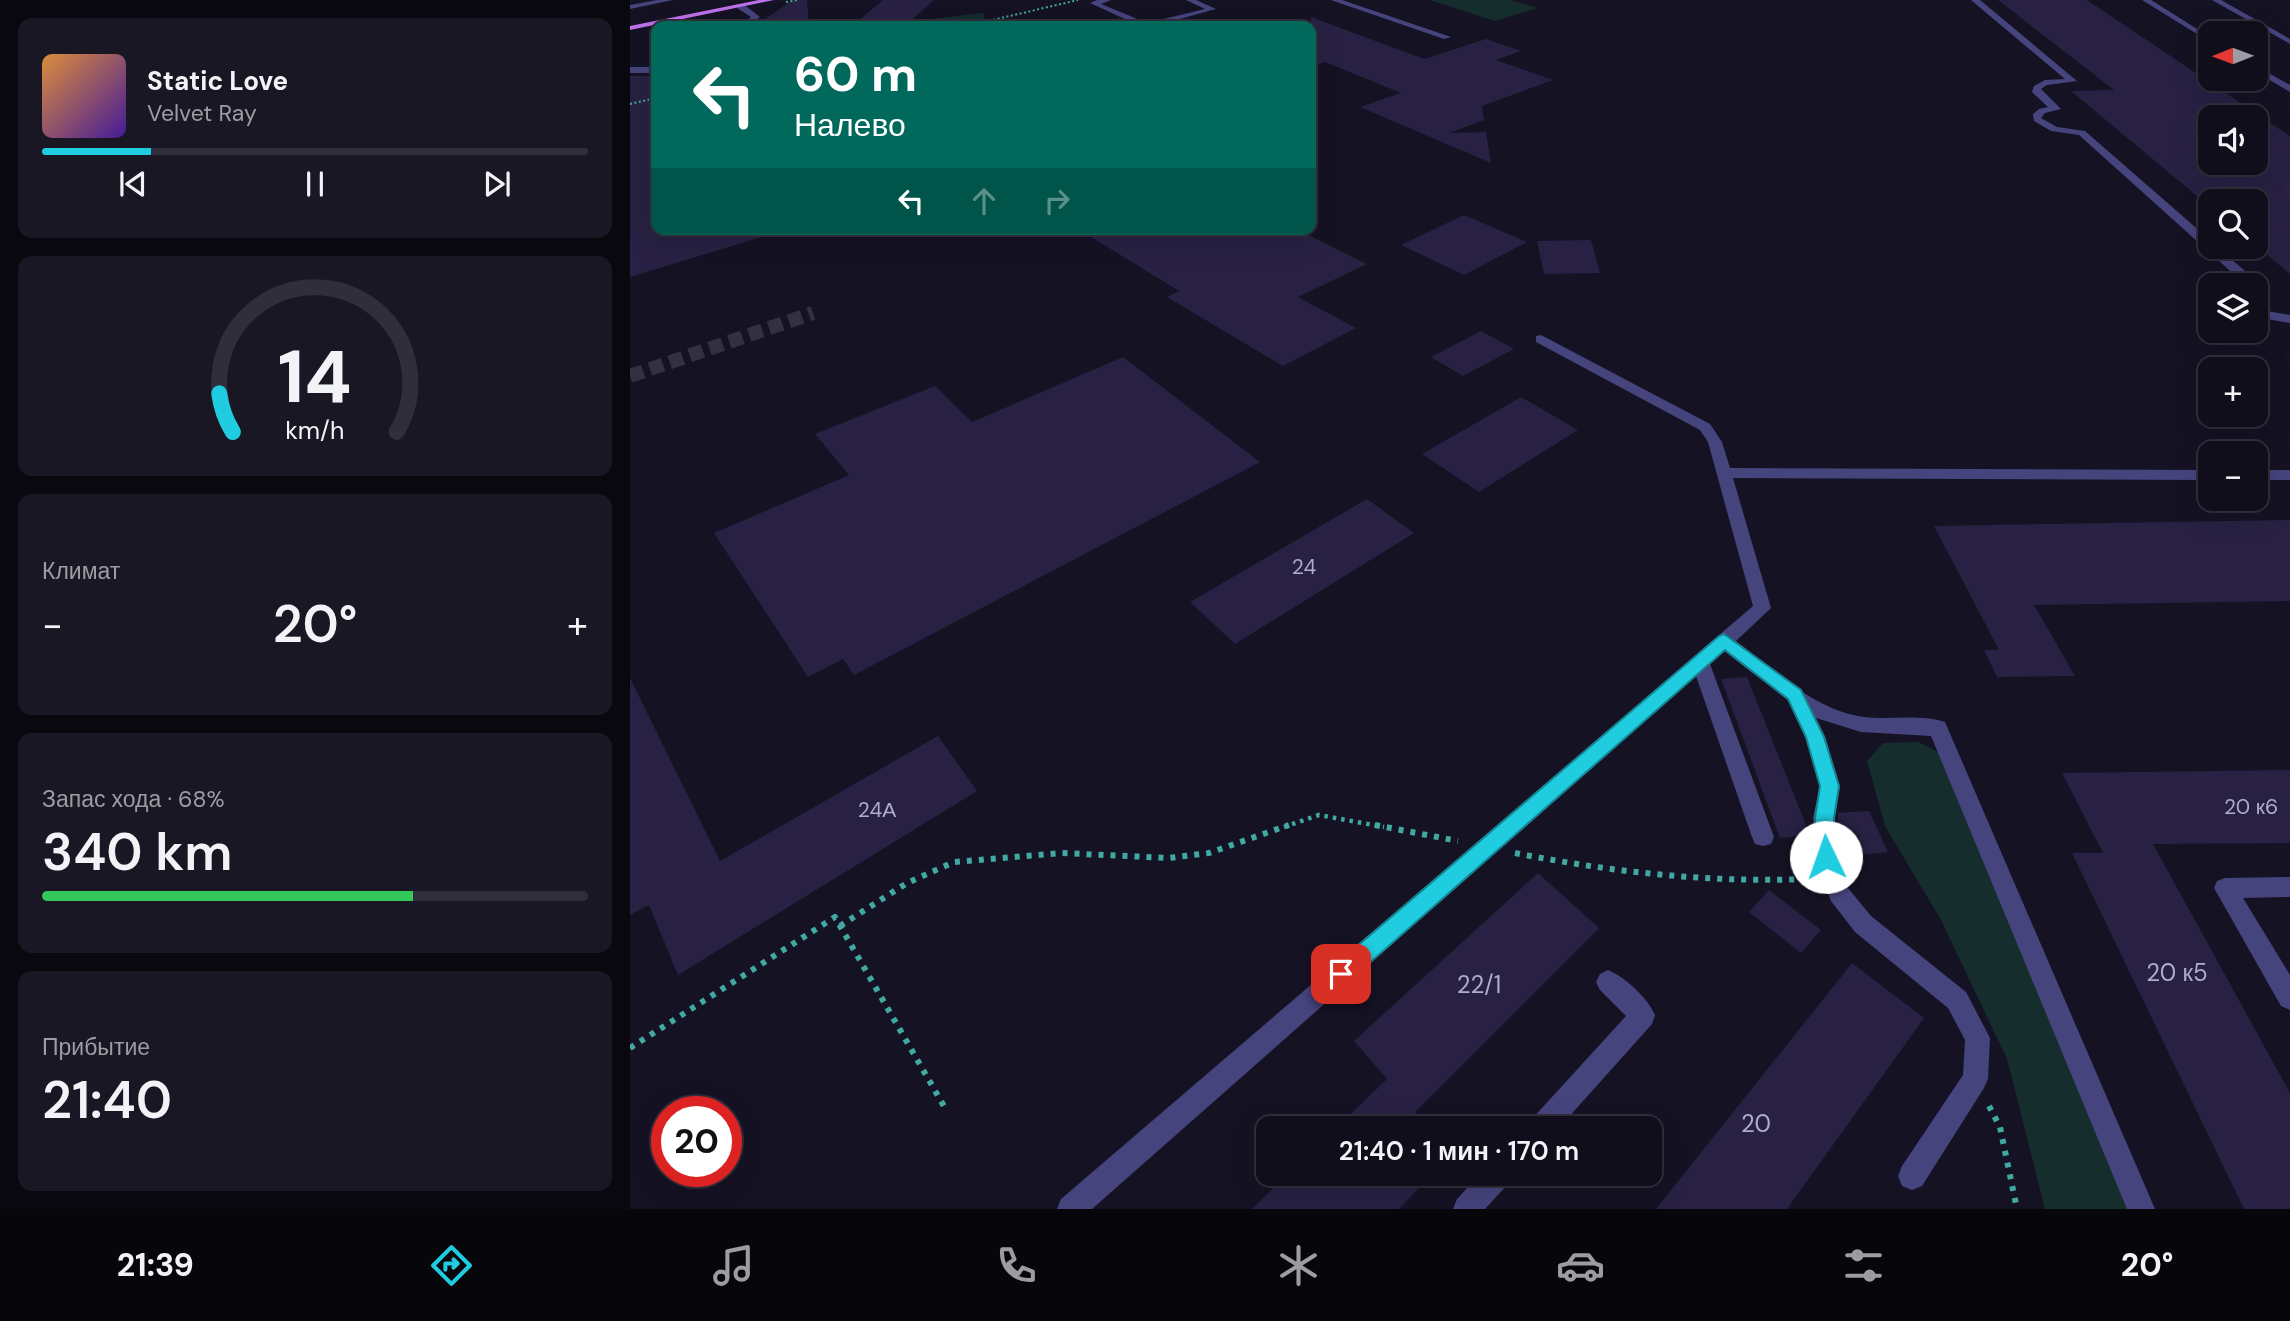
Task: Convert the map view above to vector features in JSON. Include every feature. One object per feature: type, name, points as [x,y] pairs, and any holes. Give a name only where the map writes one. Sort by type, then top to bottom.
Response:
[{"type":"main road","points":[[668,21],[771,0]]},
{"type":"main road","points":[[630,29],[651,25]]},
{"type":"street","points":[[630,7],[668,0]]},
{"type":"street","points":[[1107,0],[1094,3],[1135,21]]},
{"type":"street","points":[[1165,21],[1212,9],[1189,0]]},
{"type":"street","points":[[1335,0],[1447,37]]},
{"type":"street","points":[[1975,0],[2073,81],[2045,83],[2037,88],[2036,92],[2056,109],[2038,113],[2037,119],[2054,129],[2082,133],[2240,273]]},
{"type":"street","points":[[2146,0],[2198,32]]},
{"type":"street","points":[[2216,0],[2290,42]]},
{"type":"street","points":[[740,6],[757,17],[751,21]]},
{"type":"street","points":[[630,70],[651,70]]},
{"type":"street","points":[[2268,75],[2290,89]]},
{"type":"street","points":[[2268,315],[2290,319]]},
{"type":"street","points":[[1071,1209],[1762,608],[1715,442],[1704,427],[1541,339]]},
{"type":"street","points":[[1724,473],[2198,475]]},
{"type":"street","points":[[2268,475],[2290,475]]},
{"type":"street","points":[[1724,640],[1794,695],[1835,718],[1879,726],[1938,728],[2141,1209]]},
{"type":"street","points":[[1700,662],[1763,837]]},
{"type":"street","points":[[1794,695],[1815,737],[1830,786],[1825,831],[1826,857],[1839,894],[1863,924],[1957,1000],[1978,1038],[1975,1079],[1912,1176]]},
{"type":"street","points":[[2290,887],[2225,888],[2290,998]]},
{"type":"street","points":[[1552,1116],[1643,1015],[1608,982]]},
{"type":"street","points":[[1467,1209],[1488,1186]]},
{"type":"path","points":[[989,21],[1079,0]]},
{"type":"path","points":[[630,104],[651,99]]},
{"type":"path","points":[[840,926],[907,883],[954,862],[1062,853],[1169,858],[1209,853],[1319,815],[1564,863],[1707,881],[1834,877]]},
{"type":"path","points":[[630,1048],[835,917],[945,1108]]},
{"type":"path","points":[[1975,1079],[2000,1127],[2017,1209]]},
{"type":"green space","points":[[1430,0],[1511,0],[1538,8],[1495,21]]},
{"type":"green space","points":[[983,13],[986,21],[923,21]]},
{"type":"green space","points":[[1918,742],[1945,755],[2135,1209],[2045,1209],[2007,1059],[1941,920],[1885,826],[1867,761],[1883,743]]},
{"type":"building","points":[[793,0],[807,0],[809,21],[762,21]]},
{"type":"building","points":[[883,0],[934,0],[911,21],[858,21]]},
{"type":"building","points":[[1998,0],[2087,0],[2198,74],[2198,91],[2223,91],[2244,105],[2198,105],[2198,175],[2268,175],[2268,121],[2290,136],[2290,274],[2268,255],[2268,189],[2198,189],[2198,197],[2071,91],[2114,90]]},
{"type":"building","points":[[1311,17],[1424,59],[1486,39],[1521,51],[1496,60],[1553,80],[1482,106],[1484,120],[1449,133],[1486,132],[1491,163],[1360,107],[1401,93],[1325,62],[1316,65],[1316,21],[1311,21]]},
{"type":"building","points":[[630,76],[651,76],[651,235],[768,235],[630,277]]},
{"type":"building","points":[[1464,215],[1527,242],[1464,275],[1401,245]]},
{"type":"building","points":[[1088,235],[1308,235],[1367,264],[1298,297],[1356,328],[1283,366],[1167,297],[1179,291]]},
{"type":"building","points":[[1591,240],[1600,273],[1544,274],[1537,241]]},
{"type":"building","points":[[1481,331],[1514,349],[1463,376],[1431,357]]},
{"type":"building","points":[[1123,357],[1260,462],[854,675],[843,659],[808,677],[714,533],[849,475],[815,434],[935,386],[972,422]]},
{"type":"building","points":[[1521,397],[1578,430],[1479,492],[1422,454]]},
{"type":"building","points":[[1367,499],[1414,533],[1235,644],[1190,602]]},
{"type":"building","points":[[2290,520],[2290,601],[2034,605],[2075,676],[1997,677],[1984,650],[1999,650],[1934,526]]},
{"type":"building","points":[[1747,677],[1810,835],[1780,838],[1721,679]]},
{"type":"building","points":[[630,678],[720,861],[938,736],[977,791],[678,975],[649,905],[630,915]]},
{"type":"building","points":[[2290,770],[2290,843],[2153,844],[2290,1093],[2290,1209],[2244,1209],[2072,853],[2103,853],[2062,773]]},
{"type":"building","points":[[1869,811],[1888,852],[1840,857],[1838,813]]},
{"type":"building","points":[[1538,873],[1599,928],[1415,1112],[1419,1116],[1349,1116],[1387,1079],[1354,1041]]},
{"type":"building","points":[[1769,890],[1821,930],[1801,953],[1749,912]]},
{"type":"building","points":[[1852,963],[1924,1018],[1787,1209],[1656,1209]]},
{"type":"building","points":[[1276,1186],[1421,1186],[1399,1209],[1252,1209]]},
{"type":"tunnel","points":[[630,376],[813,313]]},
{"type":"route","points":[[1341,974],[1724,640],[1794,695],[1815,737],[1830,786],[1825,818],[1826,857]]}]
